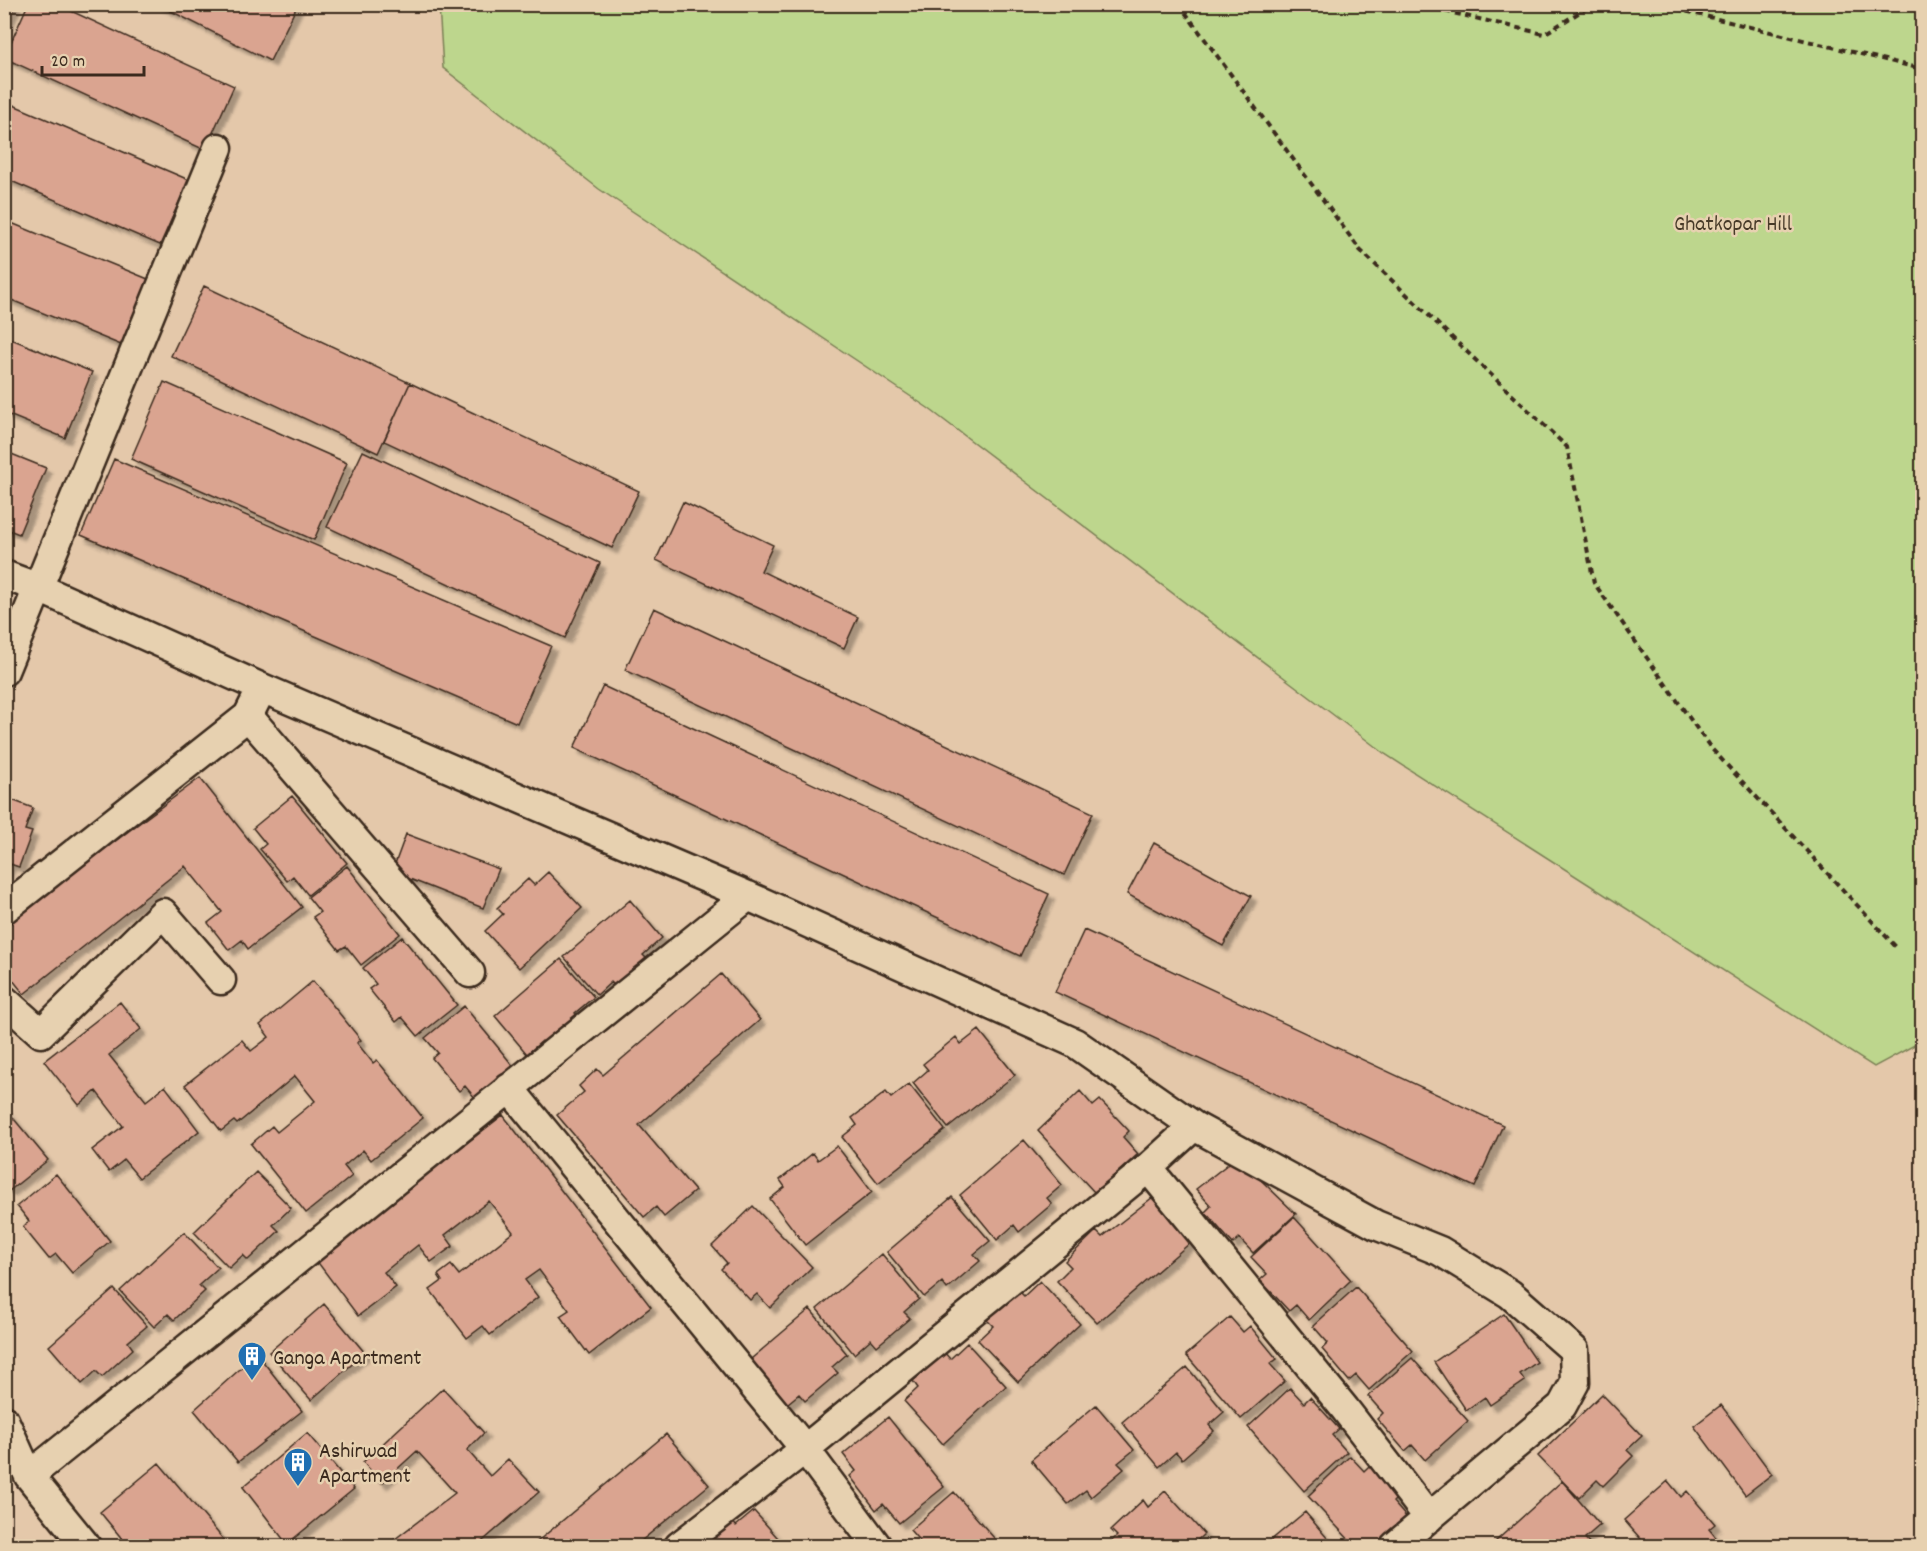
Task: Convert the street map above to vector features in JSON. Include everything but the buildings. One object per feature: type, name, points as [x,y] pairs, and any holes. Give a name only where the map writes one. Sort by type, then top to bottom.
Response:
[{"type":"street","points":[[4,671],[218,148]]},
{"type":"street","points":[[4,575],[39,588],[262,688],[748,896],[1075,1043],[1194,1126],[1376,1225],[1440,1251],[1510,1294],[1574,1350],[1575,1382],[1562,1406],[1395,1546]]},
{"type":"street","points":[[4,909],[248,716],[262,688]]},
{"type":"street","points":[[248,716],[470,973]]},
{"type":"street","points":[[29,1476],[748,896]]},
{"type":"street","points":[[4,1000],[41,1033],[163,913],[221,980]]},
{"type":"street","points":[[509,1088],[805,1449],[877,1546]]},
{"type":"street","points":[[679,1546],[805,1449],[1148,1168],[1194,1126]]},
{"type":"street","points":[[1148,1168],[1345,1409],[1429,1518]]},
{"type":"street","points":[[4,1420],[29,1476],[86,1546]]},
{"type":"path","points":[[1179,4],[1360,250],[1568,447],[1594,583],[1710,747],[1896,947]]},
{"type":"path","points":[[1414,4],[1544,34],[1593,4]]},
{"type":"path","points":[[1656,4],[1923,69]]},
{"type":"green space","name":"Ghatkopar Hill","points":[[439,5],[1922,5],[1922,1041],[1874,1067],[1385,754],[928,408],[599,189],[443,68]]},
{"type":"place","name":"Ganga Apartment","points":[[252,1382]]},
{"type":"place","name":"Ashirwad Apartment","points":[[298,1488]]}]
